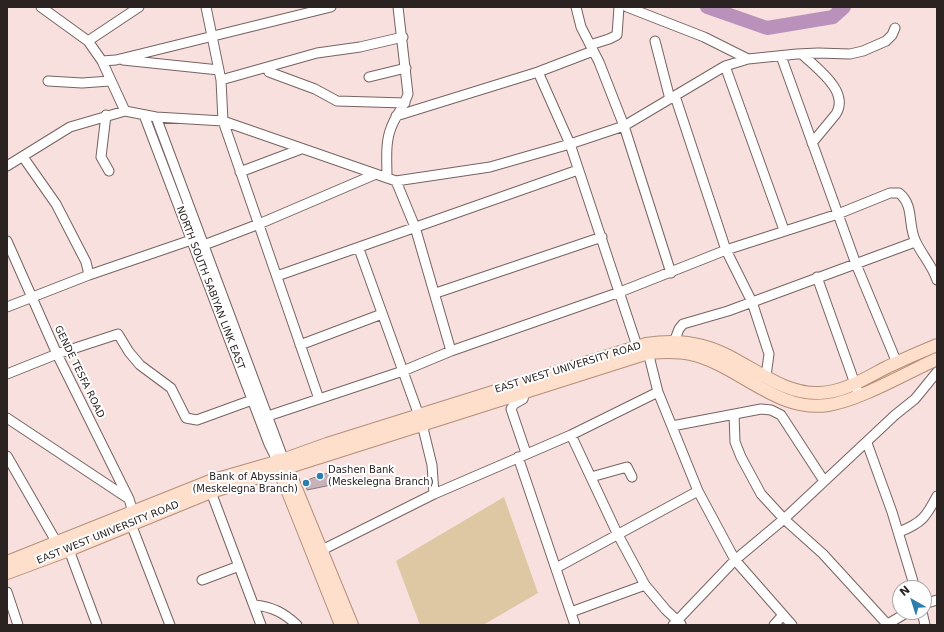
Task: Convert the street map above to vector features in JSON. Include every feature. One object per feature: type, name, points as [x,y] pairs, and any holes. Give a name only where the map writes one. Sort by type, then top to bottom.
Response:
[{"type":"main road","name":"EAST WEST UNIVERSITY ROAD","points":[[7,562],[57,543],[211,492],[282,465],[644,347],[674,342],[703,346],[727,355],[795,390],[808,393],[821,393],[838,390],[855,384],[937,345]]},
{"type":"main road","name":"EAST WEST UNIVERSITY ROAD","points":[[421,420],[525,392],[644,347],[690,353],[706,359],[787,401],[803,404],[828,405],[845,401],[937,359]]},
{"type":"main road","name":"EAST WEST UNIVERSITY ROAD","points":[[7,573],[69,550],[210,481],[282,465]]},
{"type":"main road","name":"NORTH SOUTH SABIYAN LINK EAST","points":[[282,465],[322,550],[352,625]]},
{"type":"main road","name":"NORTH SOUTH SABIYAN LINK EAST","points":[[282,465],[341,625]]},
{"type":"street","points":[[41,7],[88,41],[102,61],[124,111]]},
{"type":"street","points":[[88,41],[139,7]]},
{"type":"street","points":[[206,7],[221,80],[224,121],[240,172],[278,276],[318,400]]},
{"type":"street","points":[[116,60],[331,7]]},
{"type":"street","points":[[398,7],[408,94],[405,103],[396,116],[388,137],[391,179],[415,226],[436,293],[451,351]]},
{"type":"street","points":[[576,7],[581,27],[592,48],[624,126],[671,272]]},
{"type":"street","points":[[396,116],[538,72],[609,40],[617,35],[619,7]]},
{"type":"street","points":[[627,7],[651,12],[748,59]]},
{"type":"street","points":[[7,166],[70,127],[106,115],[124,111],[156,117],[224,121],[391,179],[490,167],[570,144],[624,126],[725,66],[748,59],[802,54],[850,54],[864,51],[886,41],[892,35],[895,28]]},
{"type":"street","points":[[221,80],[317,53],[360,47],[402,37]]},
{"type":"street","points":[[655,40],[672,98],[726,250],[752,302],[769,354],[766,376]]},
{"type":"street","points":[[802,54],[833,85],[840,102],[839,109],[836,114],[812,143]]},
{"type":"street","points":[[781,56],[856,264],[897,363]]},
{"type":"street","points":[[102,61],[116,60],[219,70]]},
{"type":"street","points":[[273,66],[269,72],[338,101],[405,103]]},
{"type":"street","points":[[725,66],[784,230]]},
{"type":"street","points":[[369,77],[406,68]]},
{"type":"street","points":[[538,72],[570,144],[620,292],[644,347],[658,392],[698,491],[735,560],[792,625]]},
{"type":"street","points":[[48,81],[82,83],[110,81]]},
{"type":"street","points":[[106,115],[101,156],[109,171]]},
{"type":"street","name":"NORTH SOUTH SABIYAN LINK EAST","points":[[144,115],[199,240],[268,416],[282,465]]},
{"type":"street","name":"NORTH SOUTH SABIYAN LINK EAST","points":[[156,117],[199,240],[252,400],[282,465]]},
{"type":"street","points":[[240,172],[301,149]]},
{"type":"street","points":[[23,156],[56,204],[86,262],[89,275]]},
{"type":"street","points":[[278,276],[359,249],[415,226],[578,170]]},
{"type":"street","points":[[7,307],[32,299],[89,275],[199,240],[259,224],[376,174]]},
{"type":"street","points":[[268,416],[403,371],[451,351],[620,292],[726,250],[784,230],[838,214],[890,193],[898,193],[908,204],[916,242],[930,263],[937,280]]},
{"type":"street","points":[[436,293],[602,237]]},
{"type":"street","name":"GENDE TESFA ROAD","points":[[7,241],[57,354],[129,499],[132,518],[170,625]]},
{"type":"street","points":[[674,342],[679,329],[683,324],[752,302],[916,242]]},
{"type":"street","points":[[359,249],[421,420],[432,465],[434,494]]},
{"type":"street","points":[[817,277],[859,395]]},
{"type":"street","points":[[300,345],[382,314]]},
{"type":"street","points":[[7,374],[57,354],[118,334],[129,352],[140,365],[171,388],[183,414],[189,419],[197,420],[252,400]]},
{"type":"street","points":[[571,435],[617,533],[645,584],[677,624],[735,560],[784,519],[915,399],[937,372]]},
{"type":"street","points":[[525,392],[523,399],[511,409],[522,455],[575,625]]},
{"type":"street","points":[[322,550],[434,494],[571,435],[658,392]]},
{"type":"street","points":[[672,426],[761,409],[771,410],[781,415],[824,481]]},
{"type":"street","points":[[734,414],[736,442],[741,457],[761,494],[784,519],[822,554],[887,625]]},
{"type":"street","points":[[7,418],[129,499]]},
{"type":"street","points":[[867,443],[899,532],[913,580]]},
{"type":"street","points":[[7,456],[57,543]]},
{"type":"street","points":[[591,477],[627,467],[632,477]]},
{"type":"street","points":[[556,568],[617,533],[698,491]]},
{"type":"street","points":[[211,492],[261,625]]},
{"type":"street","points":[[899,532],[916,525],[930,508],[937,496]]},
{"type":"street","points":[[69,550],[97,625]]},
{"type":"street","points":[[202,580],[239,566]]},
{"type":"street","points":[[570,612],[645,584]]},
{"type":"street","points":[[7,592],[18,625]]},
{"type":"street","points":[[255,606],[270,607],[278,610],[297,625]]},
{"type":"street","points":[[774,625],[783,615]]},
{"type":"shaded area","points":[[937,348],[937,354],[870,383],[871,380]]},
{"type":"shaded area","points":[[504,497],[538,593],[483,625],[420,625],[396,561]]},
{"type":"building","points":[[329,473],[331,485],[307,490],[306,484],[308,480]]},
{"type":"waterway","points":[[707,7],[767,28],[833,17],[844,7]]},
{"type":"place","name":"Dashen Bank (Meskelegna Branch)","points":[[320,476]]},
{"type":"place","name":"Bank of Abyssinia (Meskelegna Branch)","points":[[306,483]]}]
